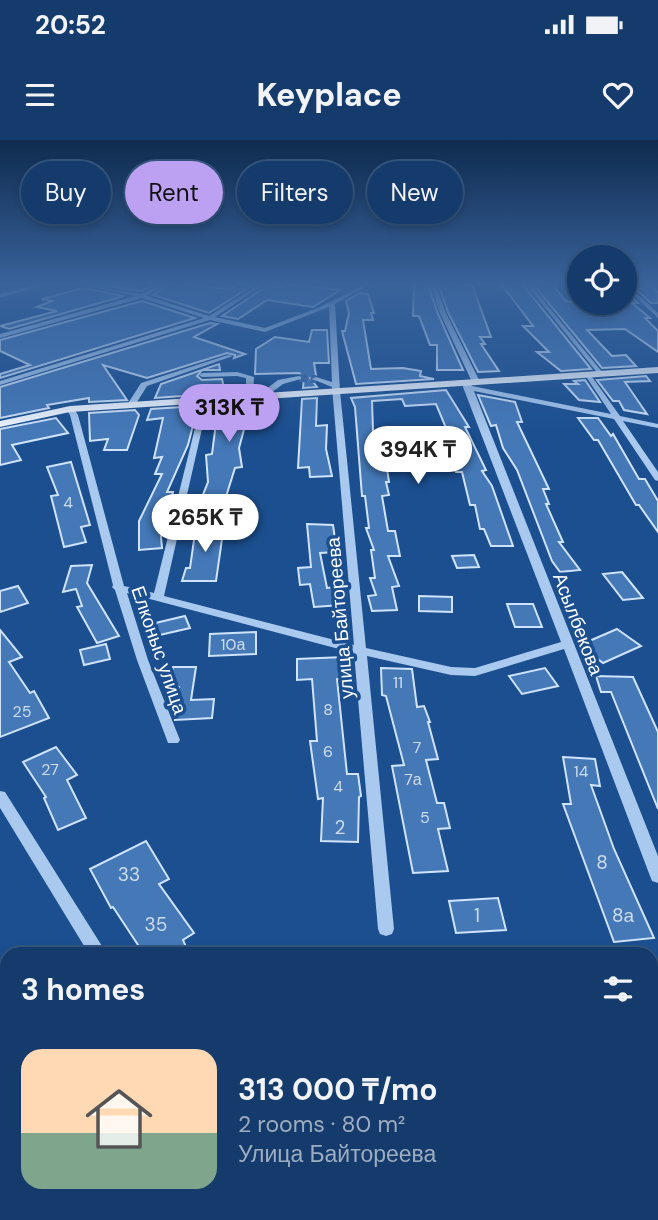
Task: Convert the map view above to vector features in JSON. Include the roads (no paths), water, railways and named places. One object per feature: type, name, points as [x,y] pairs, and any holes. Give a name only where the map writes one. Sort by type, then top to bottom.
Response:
[{"type":"main road","points":[[0,424],[70,409],[336,389],[470,384],[658,370]]},
{"type":"street","points":[[0,383],[158,333]]},
{"type":"street","name":"улица Байтореева","points":[[333,333],[336,389],[386,929]]},
{"type":"street","name":"Асылбекова","points":[[451,333],[567,644],[658,876]]},
{"type":"street","points":[[568,333],[601,374]]},
{"type":"street","points":[[131,405],[144,385],[230,356]]},
{"type":"street","points":[[202,375],[237,374],[250,377],[256,397],[281,382],[299,378]]},
{"type":"street","points":[[588,375],[658,478]]},
{"type":"street","points":[[316,379],[336,389]]},
{"type":"street","points":[[470,384],[658,426]]},
{"type":"street","points":[[158,597],[206,400]]},
{"type":"street","name":"Елконыс улица","points":[[70,409],[74,415],[117,587],[137,649],[173,740]]},
{"type":"street","points":[[117,587],[361,651],[451,671],[475,672],[567,644]]},
{"type":"street","points":[[0,796],[95,947]]},
{"type":"tunnel","points":[[299,378],[316,379]]}]
